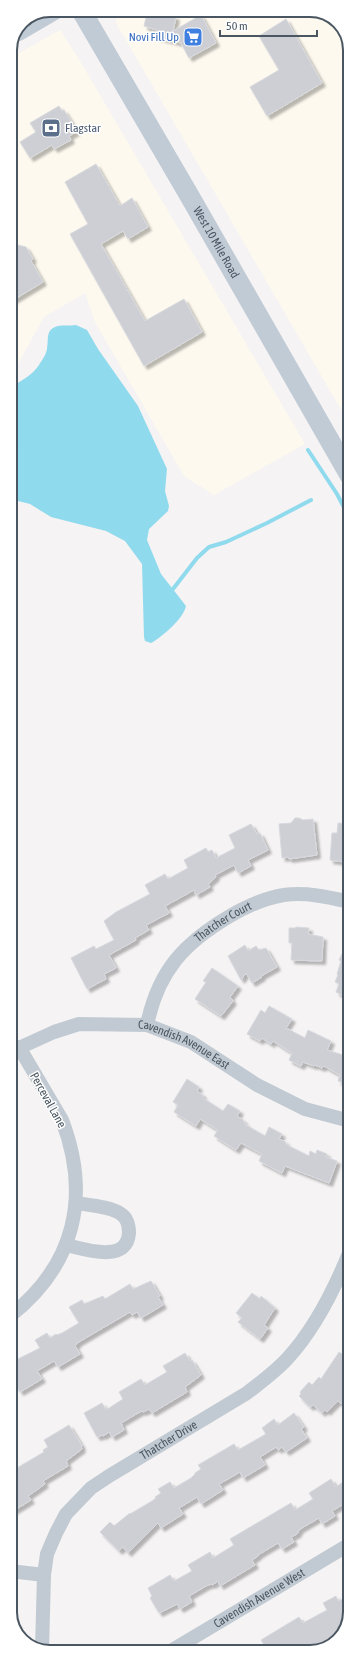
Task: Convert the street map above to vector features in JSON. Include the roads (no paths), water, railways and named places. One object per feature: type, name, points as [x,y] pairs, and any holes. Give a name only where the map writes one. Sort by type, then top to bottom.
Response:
[{"type":"main road","name":"West 10 Mile Road","points":[[85,17],[193,201],[343,464]]},
{"type":"main road","points":[[29,25],[39,19]]},
{"type":"street","name":"Thatcher Court","points":[[147,1025],[150,1009],[162,978],[190,943],[208,929],[242,910],[264,900],[284,895],[306,894],[343,900]]},
{"type":"street","name":"Cavendish Avenue East","points":[[17,1048],[54,1032],[79,1024],[147,1025],[192,1042],[257,1085],[305,1109],[343,1119]]},
{"type":"street","name":"Perceval Lane","points":[[17,1052],[62,1120],[71,1147],[75,1168],[76,1203],[66,1245],[48,1279],[17,1310]]},
{"type":"street","points":[[66,1245],[107,1253],[120,1249],[128,1240],[128,1226],[126,1220],[121,1214],[115,1210],[76,1203]]},
{"type":"street","name":"Thatcher Drive","points":[[42,1644],[44,1575],[47,1554],[66,1514],[91,1488],[247,1393],[267,1378],[286,1360],[314,1323],[343,1265]]},
{"type":"street","name":"Cavendish Avenue West","points":[[181,1645],[343,1548]]},
{"type":"street","points":[[17,1572],[44,1575]]},
{"type":"water","points":[[76,325],[87,330],[98,349],[138,406],[167,469],[165,491],[169,506],[168,511],[149,529],[147,540],[161,574],[186,606],[177,622],[151,643],[145,641],[144,637],[142,564],[125,541],[106,531],[51,517],[30,504],[17,501],[17,383],[29,375],[39,365],[44,357],[48,345],[49,332],[54,327]]},
{"type":"waterway","points":[[308,450],[343,506]]},
{"type":"waterway","points":[[173,589],[197,558],[209,547],[226,542],[311,500]]},
{"type":"place","name":"Novi Fill Up","points":[[193,37]]},
{"type":"place","name":"Flagstar","points":[[51,128]]}]
